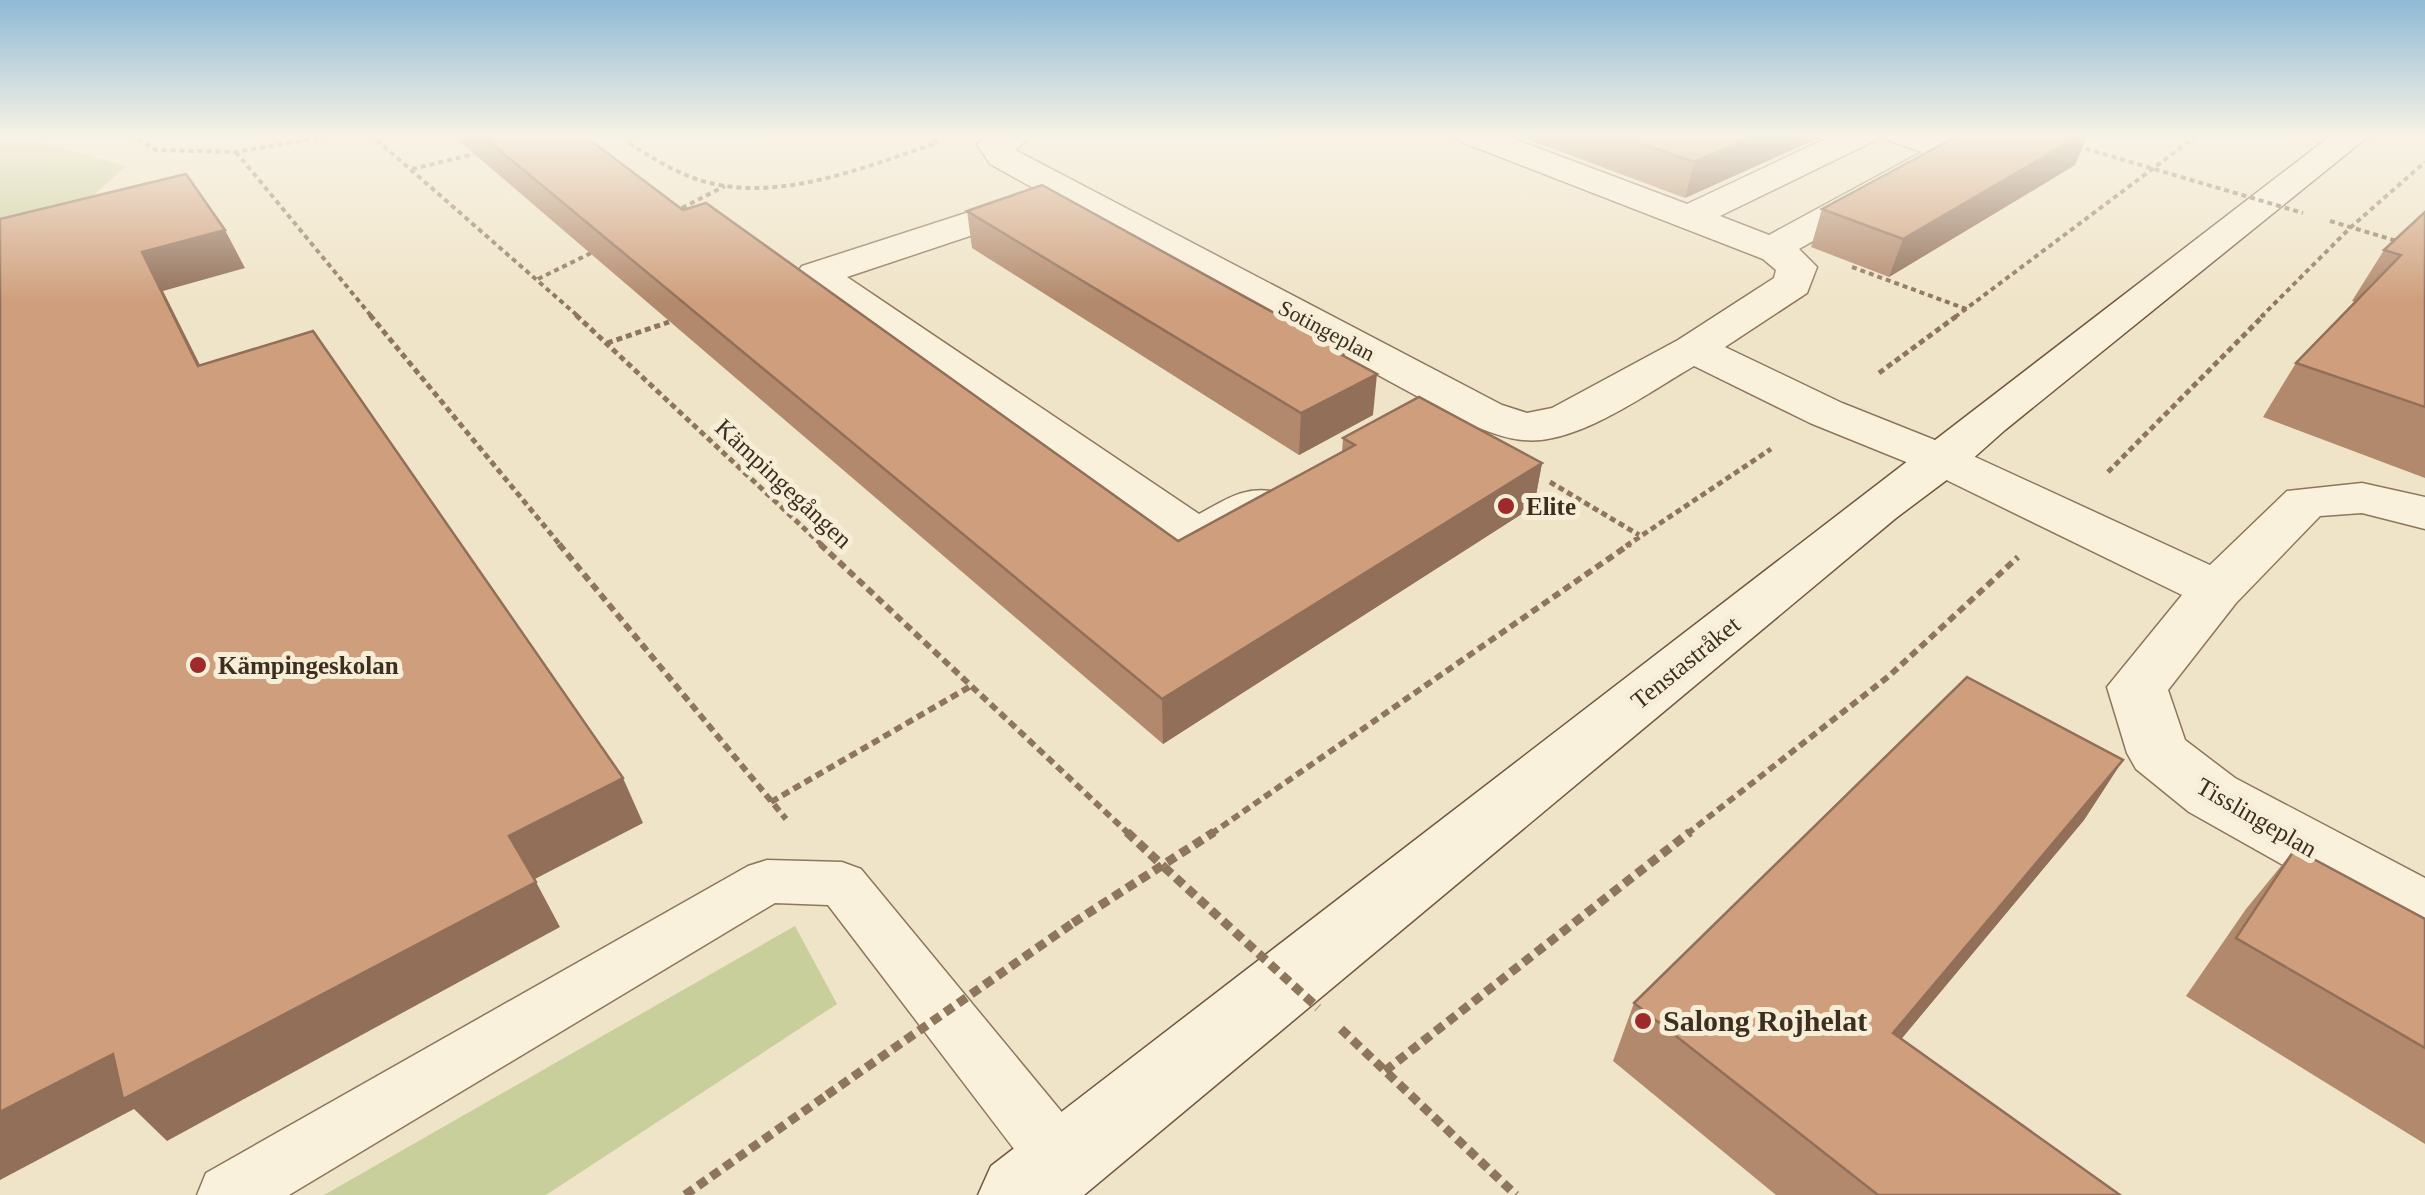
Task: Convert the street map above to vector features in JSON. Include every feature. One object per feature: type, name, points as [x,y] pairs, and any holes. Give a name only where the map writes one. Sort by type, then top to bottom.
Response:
[{"type":"street","name":"Sotingeplan","points":[[1062,190],[1430,407],[1486,415],[1525,426],[1566,419],[1693,350],[1793,284],[1797,267],[1771,249]]},
{"type":"street","points":[[1615,190],[1771,249],[1878,190]]},
{"type":"street","points":[[1688,218],[1746,190]]},
{"type":"street","name":"Tenstastråket","points":[[1057,1184],[1863,520],[2283,190]]},
{"type":"street","points":[[1066,192],[816,274],[1197,536],[1296,482]]},
{"type":"street","points":[[1693,350],[1826,413],[1943,460],[2217,590]]},
{"type":"street","name":"Tisslingeplan","points":[[2425,513],[2362,498],[2305,502],[2217,590],[2136,687],[2158,753],[2212,795],[2425,911]]},
{"type":"lane","points":[[229,1195],[768,882],[842,884],[1057,1184]]},
{"type":"path","points":[[267,190],[842,884]]},
{"type":"path","name":"Kämpingegången","points":[[434,190],[607,343],[1164,867]]},
{"type":"path","points":[[674,211],[717,190]]},
{"type":"path","points":[[685,1195],[1639,535],[1826,413],[1969,310],[2121,190]]},
{"type":"path","points":[[2224,190],[2406,244]]},
{"type":"path","points":[[2106,474],[2350,227],[2393,190]]},
{"type":"path","points":[[538,279],[606,245]]},
{"type":"path","points":[[607,343],[669,322]]},
{"type":"path","points":[[1385,1070],[1889,676],[2027,549]]},
{"type":"path","points":[[771,802],[971,686]]},
{"type":"path","points":[[1164,867],[1516,1195]]},
{"type":"green space","points":[[0,190],[100,190],[87,201],[0,252]]},
{"type":"green space","points":[[795,926],[837,1004],[546,1195],[324,1195]]},
{"type":"building","points":[[121,190],[197,190],[225,230],[142,252],[198,366],[313,331],[623,778],[509,836],[536,882],[123,1099],[113,1054],[0,1112],[0,219]]},
{"type":"building","points":[[547,190],[656,190],[683,210],[706,203],[1178,541],[1355,445],[1343,438],[1419,397],[1542,463],[1162,699]]},
{"type":"building","points":[[1028,190],[1051,190],[1345,352],[1340,354],[1377,374],[1301,413],[967,211]]},
{"type":"building","points":[[1858,190],[1987,190],[1903,239],[1822,209]]},
{"type":"building","points":[[2425,212],[2425,407],[2296,363],[2401,255],[2384,250]]},
{"type":"building","points":[[1967,677],[2123,760],[1893,1033],[2120,1195],[1878,1195],[1634,1003]]},
{"type":"building","points":[[2295,849],[2425,919],[2425,1048],[2236,938]]},
{"type":"place","name":"Elite","points":[[1506,506]]},
{"type":"place","name":"Kämpingeskolan","points":[[198,665]]},
{"type":"place","name":"Salong Rojhelat","points":[[1643,1021]]}]
